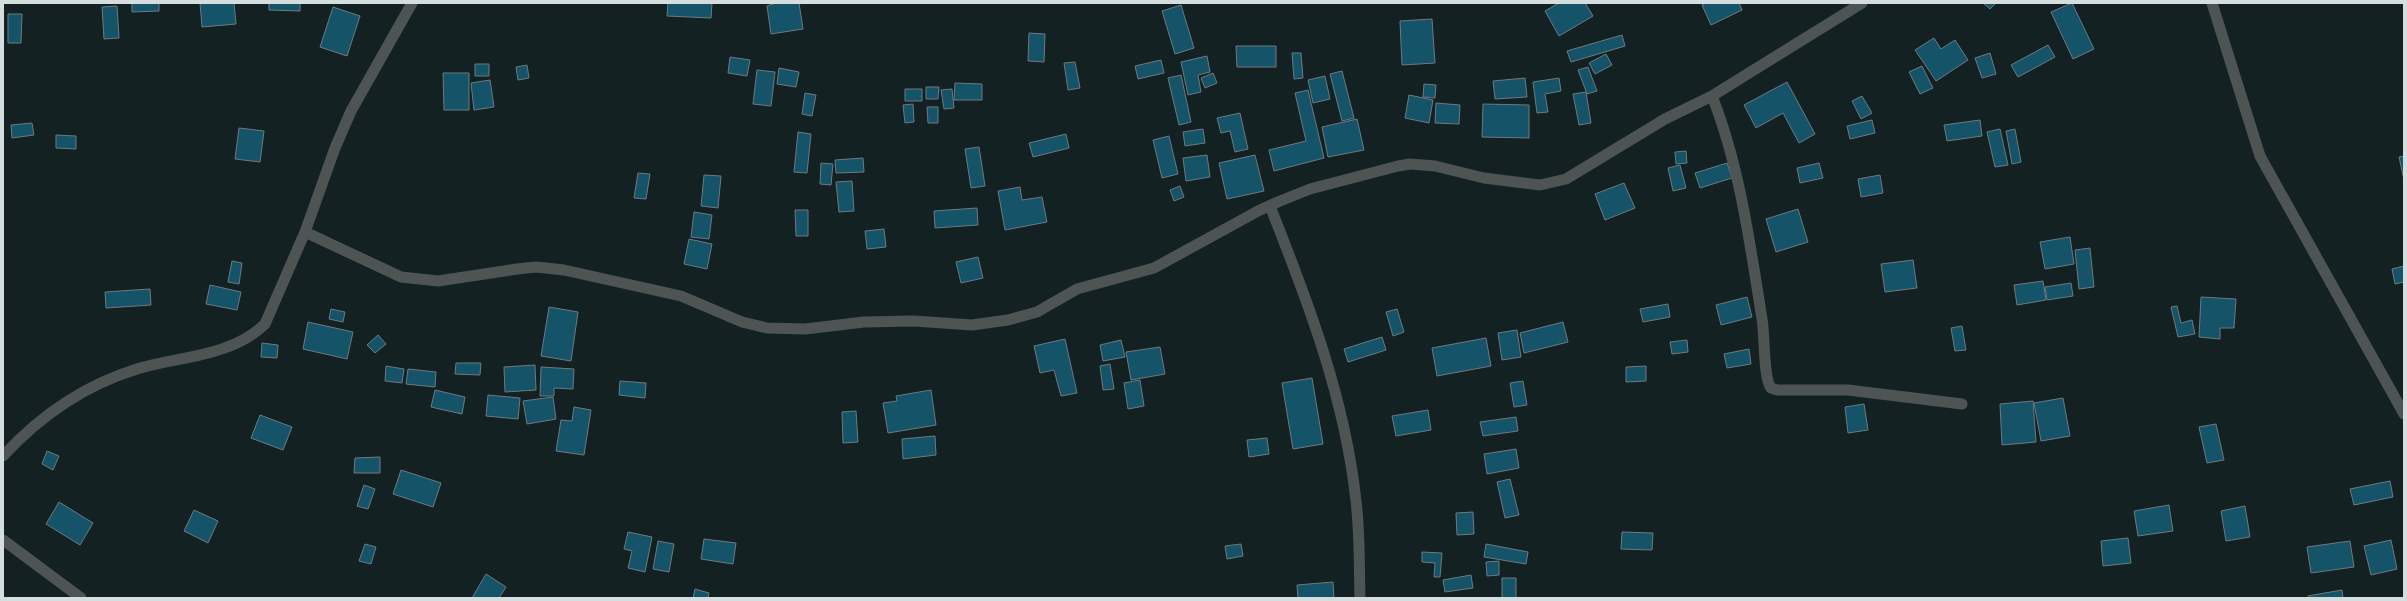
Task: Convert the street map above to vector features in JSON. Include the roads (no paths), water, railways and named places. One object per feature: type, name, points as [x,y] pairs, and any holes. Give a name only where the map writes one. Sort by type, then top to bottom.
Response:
[{"type":"street","points":[[3,456],[43,417],[75,396],[138,369],[217,351],[259,330],[265,324],[305,232],[335,148],[351,111],[412,3]]},
{"type":"street","points":[[305,232],[401,277],[412,280],[438,281],[536,267],[564,270],[681,296],[742,322],[767,328],[805,329],[864,322],[914,321],[972,325],[1029,315],[1042,310],[1060,297],[1077,289],[1154,268],[1270,206],[1310,190],[1410,164],[1435,166],[1484,178],[1535,184],[1550,184],[1576,175],[1665,119],[1712,96],[1862,3]]},
{"type":"street","points":[[2212,3],[2260,156],[2404,414]]},
{"type":"street","points":[[1712,96],[1725,129],[1732,157],[1763,321],[1766,373],[1771,388],[1777,390],[1848,390],[1962,404]]},
{"type":"street","points":[[1270,206],[1316,325],[1335,388],[1356,501],[1360,598]]},
{"type":"street","points":[[3,540],[81,598]]}]
